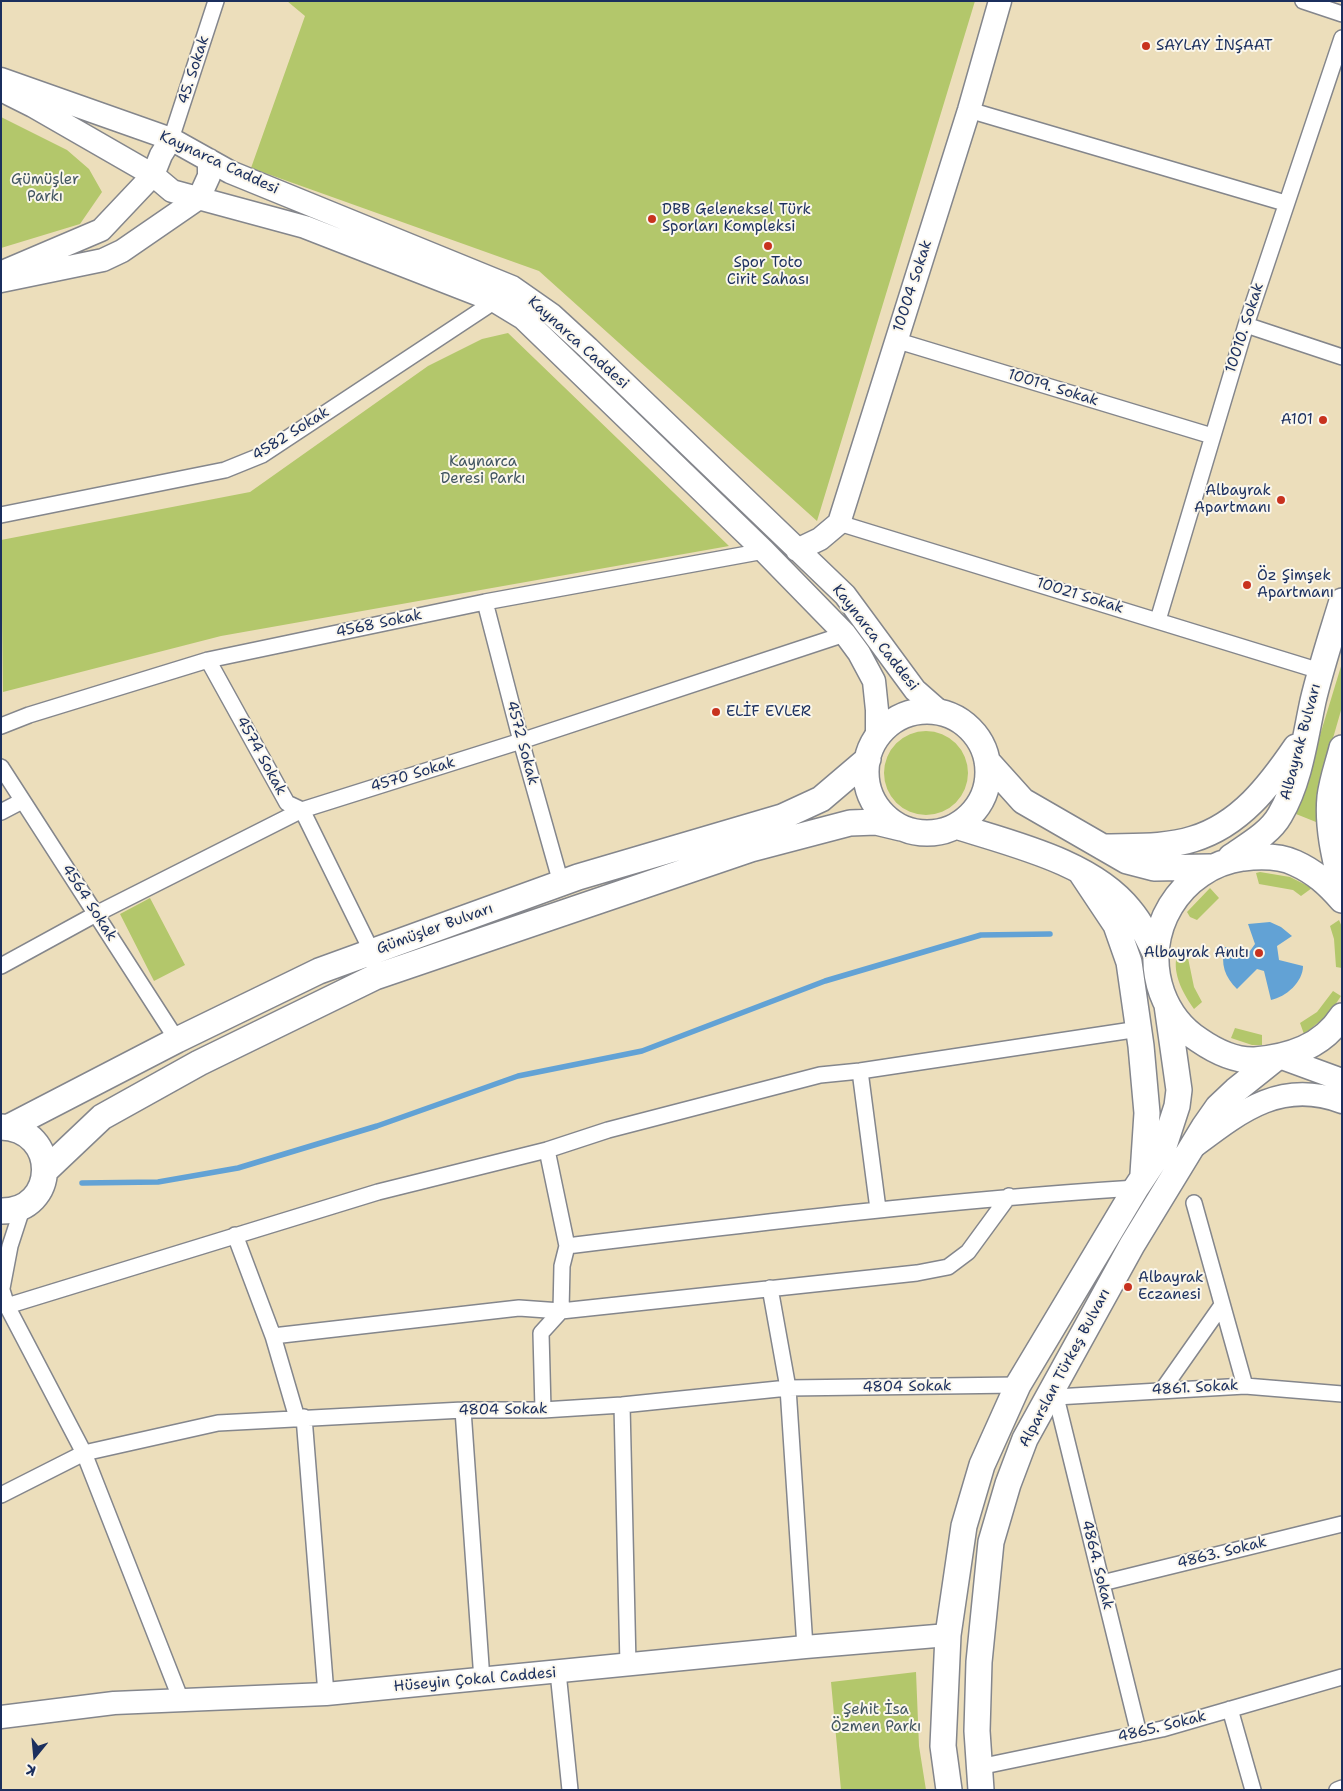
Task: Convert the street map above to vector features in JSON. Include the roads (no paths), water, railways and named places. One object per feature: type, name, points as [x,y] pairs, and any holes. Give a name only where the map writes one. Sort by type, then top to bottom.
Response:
[{"type":"main road","name":"10004 Sokak","points":[[839,523],[895,340],[969,110],[1000,1]]},
{"type":"main road","name":"Kaynarca Caddesi","points":[[1,78],[171,139],[230,172],[512,287],[552,315],[845,595],[914,690],[940,712],[959,720],[974,732],[985,750],[989,770],[986,791],[977,809],[956,826],[942,832],[922,833],[902,828],[884,816],[872,799],[867,780],[877,710],[874,681],[859,653],[845,634],[764,551],[523,318],[495,301],[305,227],[172,191],[153,175],[33,106],[1,90]]},
{"type":"main road","points":[[1,272],[101,230],[153,175],[171,139]]},
{"type":"main road","points":[[1,281],[103,260],[122,251],[199,198],[209,176],[209,160]]},
{"type":"main road","points":[[797,550],[820,538],[839,523]]},
{"type":"main road","name":"Albayrak Bulvarı","points":[[1155,954],[1160,927],[1171,903],[1188,882],[1256,840],[1280,816],[1295,776],[1320,671],[1342,601]]},
{"type":"main road","name":"Kaynarca Caddesi","points":[[872,749],[886,727],[902,716],[921,711],[940,712]]},
{"type":"main road","points":[[1101,847],[1166,844],[1192,840],[1208,834],[1257,799],[1270,786],[1306,732]]},
{"type":"main road","points":[[1342,748],[1331,789],[1330,814],[1332,848],[1342,888]]},
{"type":"main road","name":"Gümüşler Bulvarı","points":[[5,1127],[177,1040],[319,972],[561,883],[782,818],[821,800],[872,749]]},
{"type":"main road","name":"Kaynarca Caddesi","points":[[987,761],[1023,801],[1127,862],[1154,868],[1218,864],[1260,856],[1294,862],[1323,879],[1342,900]]},
{"type":"main road","name":"Gümüşler Bulvarı","points":[[45,1170],[102,1117],[199,1063],[375,977],[751,849],[850,823],[876,822],[902,828]]},
{"type":"main road","points":[[956,826],[1030,849],[1080,871],[1107,889],[1130,909],[1145,931],[1155,954],[1158,980],[1167,1005],[1187,1032],[1216,1051],[1248,1060],[1279,1058],[1312,1045],[1336,1025],[1342,1016]]},
{"type":"main road","name":"Alparslan Türkeş Bulvarı","points":[[1080,871],[1116,925],[1129,962],[1139,1029],[1147,1113],[1139,1184]]},
{"type":"main road","name":"Alparslan Türkeş Bulvarı","points":[[949,1790],[943,1746],[948,1635],[964,1526],[982,1465],[1018,1385],[1139,1184],[1164,1146],[1177,1106],[1178,1074],[1167,1005]]},
{"type":"main road","points":[[1279,1058],[1342,1080]]},
{"type":"main road","name":"Alparslan Türkeş Bulvarı","points":[[980,1778],[979,1662],[991,1542],[1008,1484],[1022,1448],[1132,1245],[1218,1107],[1236,1090],[1279,1058]]},
{"type":"main road","points":[[1191,1148],[1237,1114],[1267,1100],[1311,1094],[1342,1102]]},
{"type":"main road","points":[[5,1127],[32,1139],[42,1153],[45,1170],[41,1187],[30,1201],[12,1208]]},
{"type":"main road","name":"Hüseyin Çokal Caddesi","points":[[1,1717],[114,1703],[326,1694],[948,1635]]},
{"type":"street","name":"45. Sokak","points":[[171,139],[216,1]]},
{"type":"street","points":[[1304,1],[1342,14]]},
{"type":"street","name":"10010. Sokak","points":[[1158,620],[1246,325],[1285,203],[1342,38]]},
{"type":"street","points":[[969,110],[1285,203]]},
{"type":"street","name":"4582 Sokak","points":[[1,515],[225,470],[244,463],[262,455],[495,301]]},
{"type":"street","points":[[1246,325],[1342,357]]},
{"type":"street","name":"10019. Sokak","points":[[895,340],[1212,436]]},
{"type":"street","name":"10021 Sokak","points":[[839,523],[1320,671]]},
{"type":"street","name":"4568 Sokak","points":[[1,726],[28,715],[208,660],[485,602],[764,551]]},
{"type":"street","name":"4572 Sokak","points":[[485,602],[521,741],[561,883]]},
{"type":"street","name":"4570 Sokak","points":[[1,966],[96,914],[302,810],[521,741],[845,634]]},
{"type":"street","name":"4574 Sokak","points":[[208,660],[287,803],[302,810],[372,952]]},
{"type":"street","name":"4564 Sokak","points":[[1,767],[177,1040]]},
{"type":"street","points":[[1,812],[22,800]]},
{"type":"street","points":[[7,1306],[378,1192],[547,1150],[608,1130],[820,1075],[860,1071],[1139,1029]]},
{"type":"street","points":[[860,1071],[878,1209]]},
{"type":"street","points":[[543,1410],[541,1333],[561,1311],[562,1266],[567,1246],[547,1150]]},
{"type":"street","points":[[567,1246],[878,1209],[1139,1184]]},
{"type":"street","points":[[273,1336],[518,1308],[561,1311],[917,1273],[948,1267],[968,1252],[1009,1196]]},
{"type":"street","points":[[1194,1203],[1244,1386]]},
{"type":"street","points":[[12,1208],[10,1246],[2,1287],[7,1306],[84,1453],[181,1700]]},
{"type":"street","points":[[235,1235],[273,1336],[300,1417],[326,1694]]},
{"type":"street","points":[[770,1288],[788,1388],[806,1647]]},
{"type":"street","points":[[1163,1389],[1222,1305]]},
{"type":"street","name":"4804 Sokak","points":[[1,1495],[84,1453],[218,1423],[300,1417],[463,1410],[543,1410],[622,1405],[788,1388],[1018,1385]]},
{"type":"street","name":"4861. Sokak","points":[[1052,1395],[1244,1386],[1342,1394]]},
{"type":"street","name":"4864. Sokak","points":[[1052,1395],[1102,1583],[1139,1734]]},
{"type":"street","points":[[622,1405],[628,1665]]},
{"type":"street","points":[[463,1410],[482,1680]]},
{"type":"street","name":"4863. Sokak","points":[[1102,1583],[1342,1524]]},
{"type":"street","points":[[558,1672],[570,1790]]},
{"type":"street","name":"4865. Sokak","points":[[980,1778],[1342,1677]]},
{"type":"street","points":[[1230,1709],[1253,1790]]},
{"type":"street","points":[[1337,1790],[1342,1788]]},
{"type":"water","points":[[1270,922],[1281,927],[1292,936],[1277,946],[1279,960],[1303,966],[1300,978],[1293,988],[1282,996],[1271,1000],[1264,971],[1257,969],[1237,989],[1229,980],[1223,965],[1225,947],[1250,951],[1255,944],[1248,924]]},
{"type":"waterway","points":[[82,1183],[158,1182],[238,1168],[377,1126],[518,1076],[642,1051],[825,981],[981,935],[1050,934]]},
{"type":"place","name":"SAYLAY İNŞAAT","points":[[1146,46]]},
{"type":"place","name":"DBB Geleneksel Türk Sporları Kompleksi","points":[[652,219]]},
{"type":"place","name":"Spor Toto Cirit Sahası","points":[[768,246]]},
{"type":"place","name":"A101","points":[[1323,420]]},
{"type":"place","name":"Albayrak Apartmanı","points":[[1281,500]]},
{"type":"place","name":"Öz Şimşek Apartmanı","points":[[1247,585]]},
{"type":"place","name":"ELİF EVLER","points":[[716,712]]},
{"type":"place","name":"Albayrak Anıtı","points":[[1259,953]]},
{"type":"place","name":"Albayrak Eczanesi","points":[[1128,1287]]},
{"type":"park label","name":"Gümüşler Parkı","points":[[45,188]]},
{"type":"park label","name":"Kaynarca Deresi Parkı","points":[[483,470]]},
{"type":"park label","name":"Şehit İsa Özmen Parkı","points":[[876,1718]]}]
